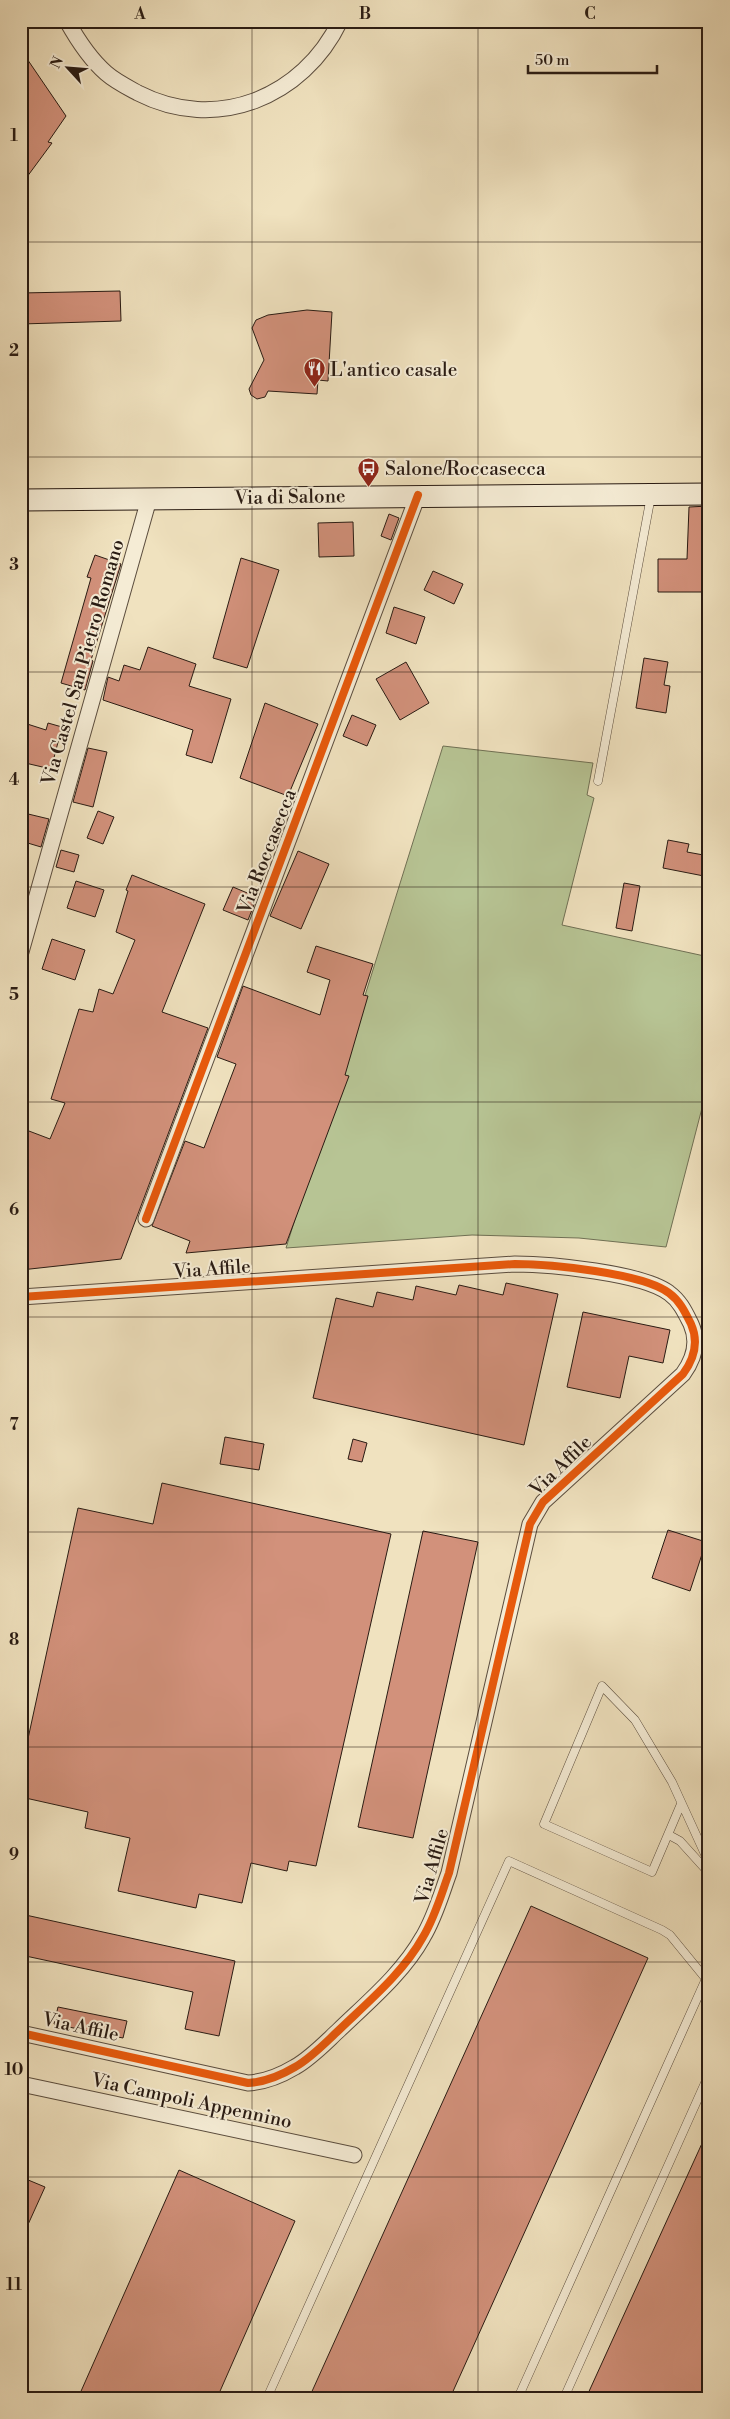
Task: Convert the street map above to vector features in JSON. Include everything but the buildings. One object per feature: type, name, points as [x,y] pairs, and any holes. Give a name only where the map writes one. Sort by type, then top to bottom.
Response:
[{"type":"street","points":[[66,21],[89,54],[106,73],[125,86],[168,104],[193,110],[211,111],[248,104],[280,88],[318,56],[340,21]]},
{"type":"street","name":"Via di Salone","points":[[21,500],[418,495],[709,494]]},
{"type":"street","name":"Via Roccasecca","points":[[146,1219],[418,495]]},
{"type":"street","name":"Via Castel San Pietro Romano","points":[[21,952],[149,498]]},
{"type":"street","name":"Via Affile","points":[[21,1297],[515,1264],[545,1265],[629,1278],[668,1292],[684,1309],[694,1331],[696,1342],[690,1365],[682,1374],[564,1482],[534,1514],[530,1524],[449,1873],[433,1919],[409,1959],[360,2010],[316,2052],[295,2067],[263,2082],[248,2083],[21,2033]]},
{"type":"street","name":"Via Campoli Appennino","points":[[21,2084],[354,2155]]},
{"type":"lane","points":[[598,781],[652,494]]},
{"type":"lane","points":[[681,1804],[669,1836],[652,1872],[544,1824],[602,1686],[635,1720],[672,1782],[709,1863]]},
{"type":"lane","points":[[669,1836],[680,1841],[709,1873]]},
{"type":"lane","points":[[267,2398],[509,1861],[662,1930],[670,1935],[707,1976],[518,2398]]},
{"type":"lane","points":[[564,2398],[709,2074]]},
{"type":"green space","points":[[443,746],[593,763],[587,795],[594,798],[562,925],[709,957],[709,1081],[666,1247],[579,1238],[472,1235],[286,1248]]},
{"type":"cycle path","points":[[146,1219],[418,495]]},
{"type":"cycle path","points":[[21,1297],[515,1264],[550,1266],[618,1275],[656,1286],[673,1296],[682,1307],[695,1337],[694,1350],[683,1374],[543,1502],[530,1524],[449,1873],[434,1914],[423,1937],[406,1963],[395,1975],[307,2059],[278,2076],[248,2083],[21,2033]]},
{"type":"place","name":"L'antico casale","points":[[314,388]]},
{"type":"place","name":"Salone/Roccasecca","points":[[369,487]]}]
